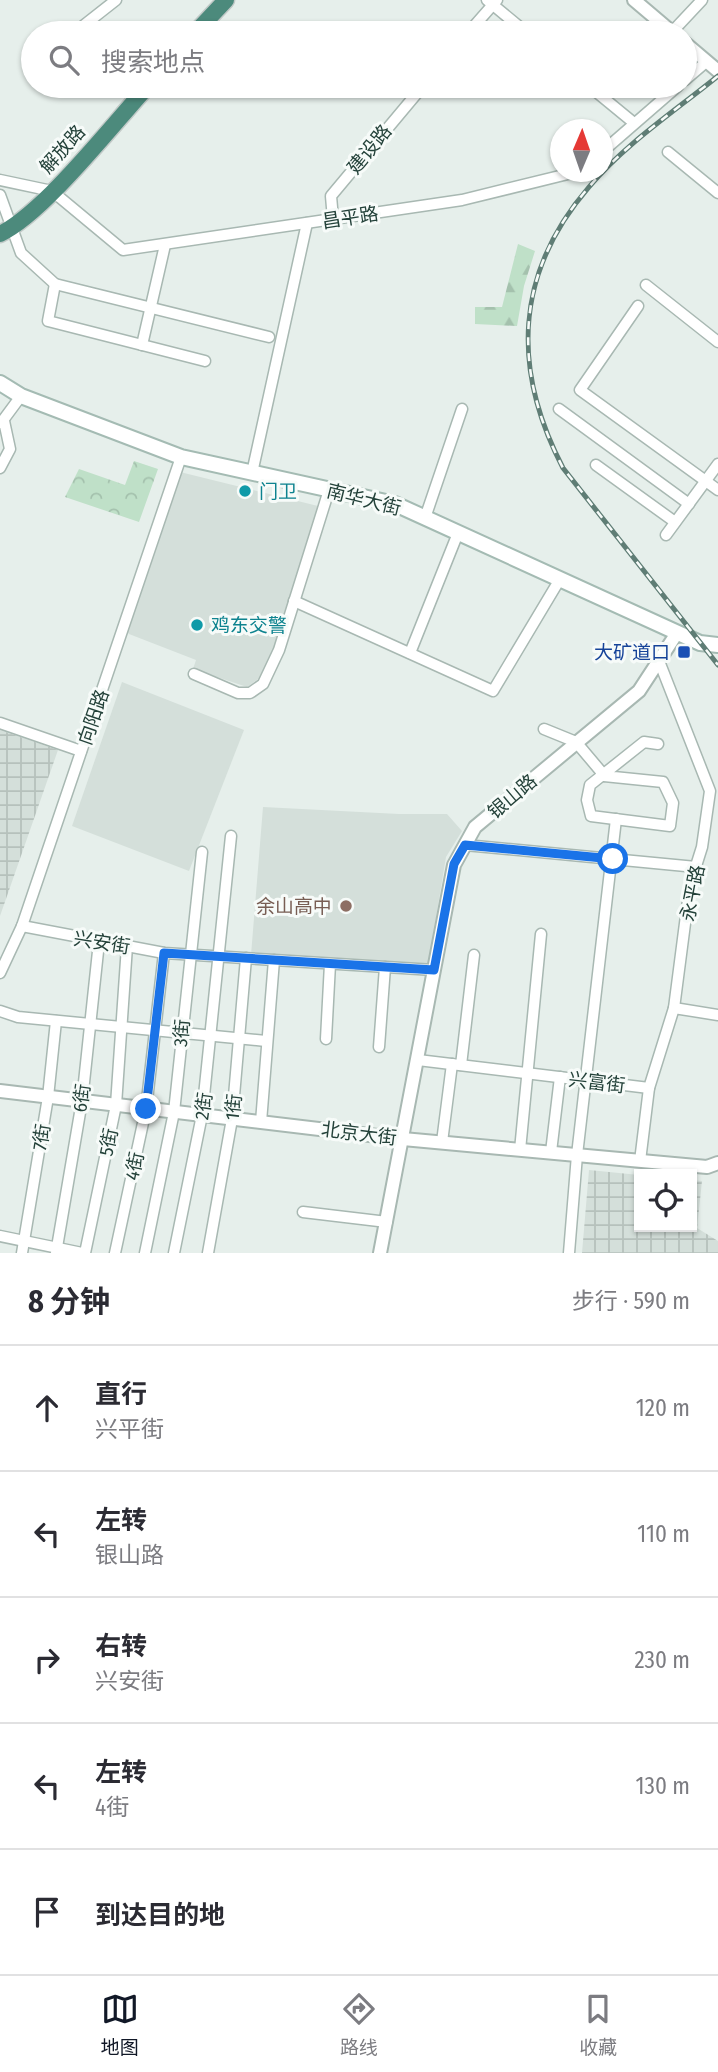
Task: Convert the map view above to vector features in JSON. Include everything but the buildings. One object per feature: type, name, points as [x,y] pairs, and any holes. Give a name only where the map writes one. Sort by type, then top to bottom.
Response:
[{"type":"highway","points":[[204,21],[217,3]]},
{"type":"highway","name":"解放路","points":[[7,231],[52,191],[137,98]]},
{"type":"main road","name":"南华大街","points":[[0,383],[22,396],[181,457],[395,504],[677,633],[700,643],[718,645]]},
{"type":"street","points":[[89,21],[116,0]]},
{"type":"street","points":[[634,0],[659,21]]},
{"type":"street","points":[[684,21],[702,0]]},
{"type":"street","points":[[478,21],[493,2],[514,21]]},
{"type":"street","points":[[697,54],[718,71]]},
{"type":"street","points":[[697,70],[706,62]]},
{"type":"street","name":"建设路","points":[[333,219],[331,196],[413,98]]},
{"type":"street","points":[[604,98],[634,123]]},
{"type":"street","points":[[613,143],[664,98]]},
{"type":"street","points":[[668,152],[718,193]]},
{"type":"street","name":"昌平路","points":[[52,191],[123,250],[462,200],[550,178]]},
{"type":"street","points":[[0,180],[52,191]]},
{"type":"street","points":[[0,195],[7,231],[21,253],[55,284],[270,337]]},
{"type":"street","points":[[252,473],[307,223]]},
{"type":"street","points":[[142,345],[165,245]]},
{"type":"street","points":[[55,284],[48,321],[205,360]]},
{"type":"street","points":[[646,285],[718,341]]},
{"type":"street","points":[[638,306],[580,390],[718,490]]},
{"type":"street","points":[[0,467],[10,449],[2,423],[22,396]]},
{"type":"street","points":[[425,517],[462,409]]},
{"type":"street","points":[[559,409],[689,504]]},
{"type":"street","name":"向阳路","points":[[0,973],[22,926],[181,457]]},
{"type":"street","points":[[666,535],[718,464]]},
{"type":"street","points":[[596,465],[675,522]]},
{"type":"street","points":[[194,674],[238,693],[250,693],[263,684],[279,650],[329,490]]},
{"type":"street","points":[[410,653],[458,533]]},
{"type":"street","points":[[294,601],[493,691],[560,579]]},
{"type":"street","name":"银山路","points":[[380,1253],[454,864],[475,827],[639,691],[677,633]]},
{"type":"street","name":"永平路","points":[[659,661],[710,791],[696,867],[690,885],[674,1008]]},
{"type":"street","points":[[0,723],[81,751]]},
{"type":"street","points":[[544,729],[576,742],[603,774],[663,782],[673,803],[670,826],[591,816],[587,800],[590,785],[603,774],[644,742],[659,744]]},
{"type":"street","points":[[569,1253],[577,1155],[588,1081],[616,819]]},
{"type":"street","name":"2街","points":[[174,1253],[202,1115],[231,836]]},
{"type":"street","points":[[465,845],[696,867]]},
{"type":"street","name":"3街","points":[[145,1253],[174,1112],[202,852]]},
{"type":"street","name":"兴安街","points":[[22,926],[164,953],[434,970]]},
{"type":"street","points":[[520,1150],[541,934]]},
{"type":"street","name":"6街","points":[[56,1250],[82,1101],[99,942]]},
{"type":"street","name":"5街","points":[[83,1253],[116,1105],[127,946]]},
{"type":"street","name":"4街","points":[[115,1253],[146,1109],[164,953]]},
{"type":"street","points":[[442,1142],[474,955]]},
{"type":"street","name":"1街","points":[[208,1253],[232,1119],[246,958]]},
{"type":"street","points":[[261,1122],[274,960]]},
{"type":"street","points":[[326,1039],[330,964]]},
{"type":"street","points":[[379,1047],[385,967]]},
{"type":"street","points":[[674,1008],[718,1015]]},
{"type":"street","name":"兴富街","points":[[418,1060],[649,1088],[674,1008]]},
{"type":"street","points":[[0,1011],[18,1017],[266,1041]]},
{"type":"street","name":"7街","points":[[22,1253],[48,1097],[56,1021]]},
{"type":"street","points":[[551,1152],[560,1077]]},
{"type":"street","points":[[640,1161],[649,1088]]},
{"type":"street","name":"北京大街","points":[[0,1091],[403,1139],[708,1167],[718,1163]]},
{"type":"street","points":[[303,1212],[387,1222]]},
{"type":"street","points":[[0,1236],[56,1250],[83,1253]]},
{"type":"shaded area","points":[[180,472],[318,506],[269,664],[261,677],[247,687],[193,669],[196,660],[129,634],[126,630]]},
{"type":"shaded area","points":[[122,682],[244,730],[189,871],[72,826]]},
{"type":"shaded area","points":[[0,730],[58,750],[0,916]]},
{"type":"shaded area","name":"余山高中","points":[[263,807],[447,814],[462,831],[446,857],[428,966],[251,955]]},
{"type":"shaded area","points":[[589,1170],[634,1174],[634,1232],[697,1232],[697,1228],[718,1241],[718,1253],[582,1253]]},
{"type":"shaded area","points":[[697,1180],[702,1181],[697,1228]]},
{"type":"green space","points":[[518,244],[535,251],[524,286],[517,326],[475,324],[475,307],[502,307]]},
{"type":"green space","points":[[134,461],[158,469],[139,522],[65,497],[79,469],[125,485]]},
{"type":"railway","points":[[697,92],[718,76]]},
{"type":"railway","points":[[690,98],[634,142],[603,171],[564,220],[546,254],[534,288],[529,323],[529,359],[535,395],[546,431],[563,468],[718,665]]},
{"type":"place","name":"门卫","points":[[245,491]]},
{"type":"place","name":"鸡东交警","points":[[197,625]]},
{"type":"place","name":"大矿道口","points":[[684,652]]},
{"type":"place","name":"余山高中","points":[[346,906]]},
{"type":"route","points":[[146,1109],[164,953],[434,970],[454,864],[465,845],[613,859]]}]
